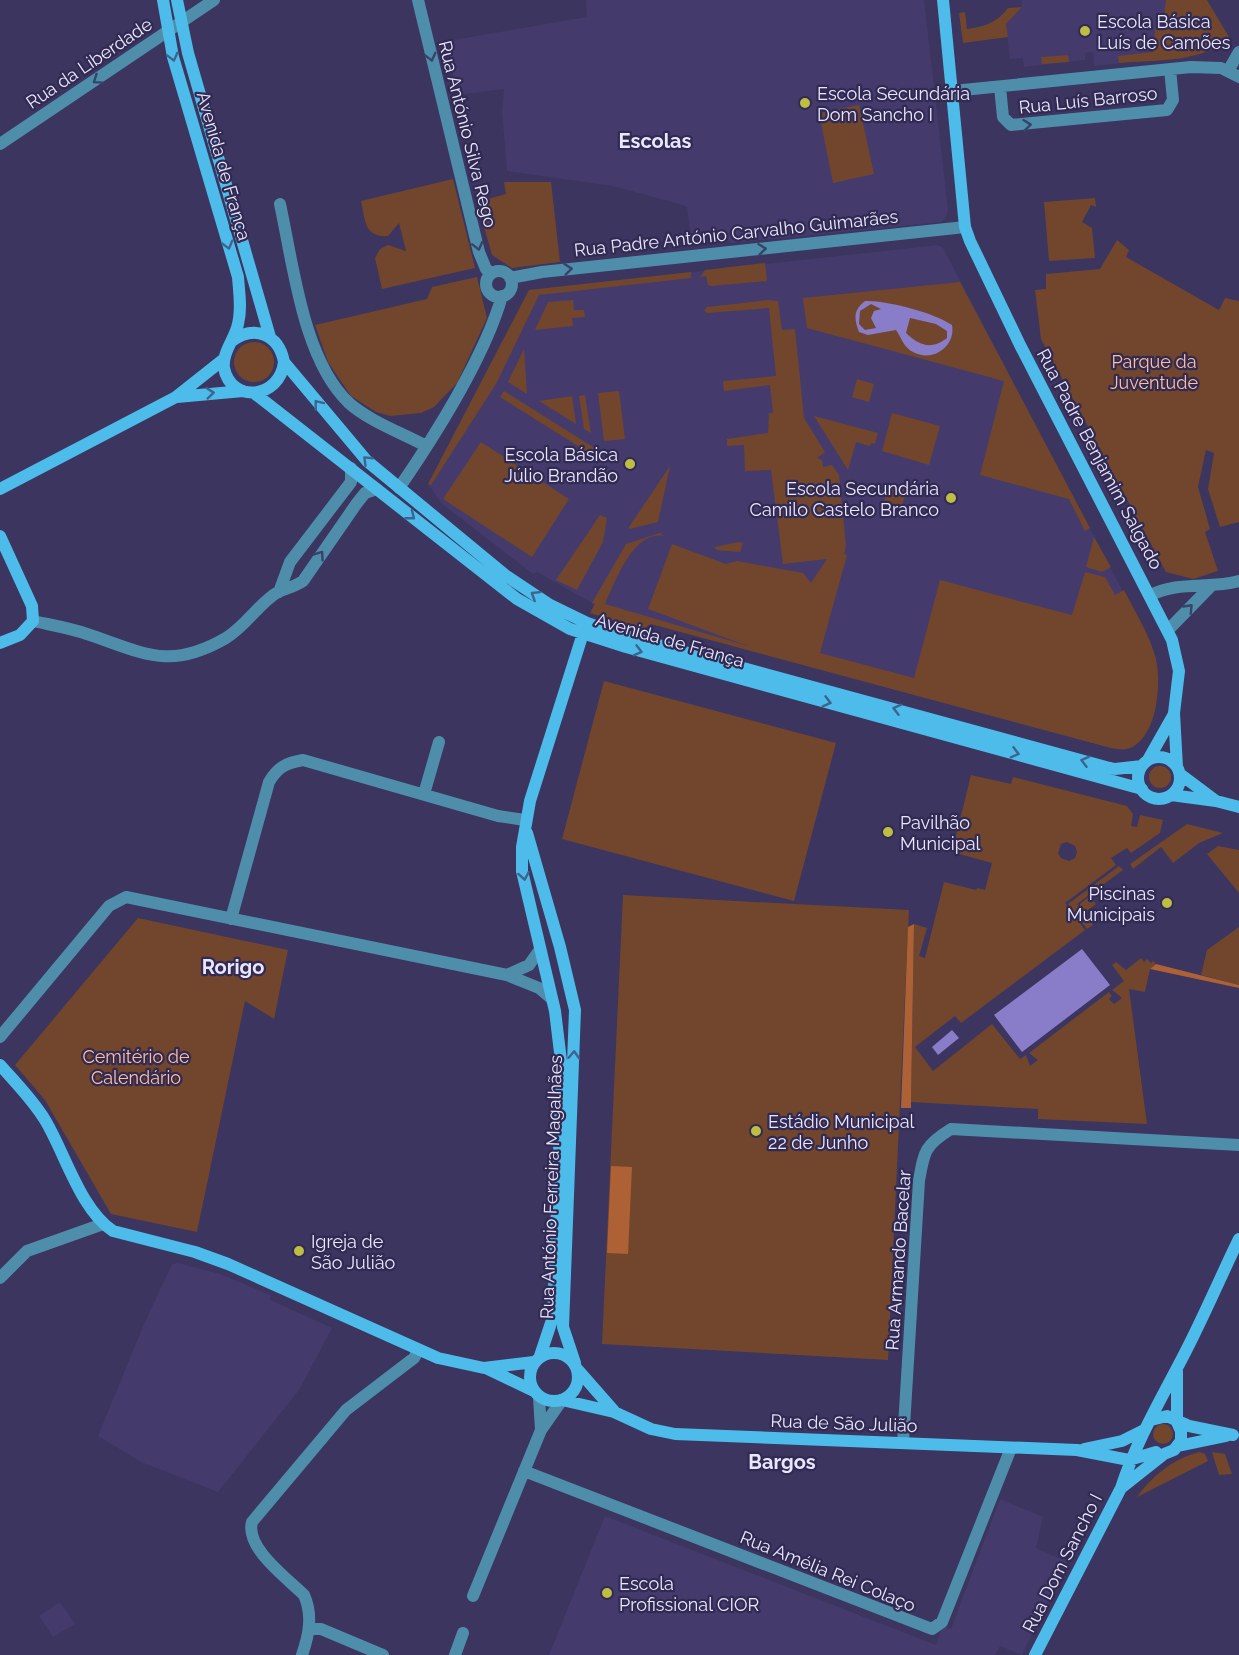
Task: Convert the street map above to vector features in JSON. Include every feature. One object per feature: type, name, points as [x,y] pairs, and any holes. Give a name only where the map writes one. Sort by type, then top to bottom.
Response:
[{"type":"street","name":"Avenida de França","points":[[163,0],[173,57],[238,277],[240,312],[224,359],[229,379],[250,392],[351,468],[497,585],[544,616],[1142,789]]},
{"type":"street","name":"Avenida de França","points":[[177,0],[181,24],[250,274],[270,336],[277,343],[284,362],[367,461],[524,588],[585,628],[629,637],[1106,767],[1115,769],[1145,763]]},
{"type":"street","name":"Rua da Liberdade","points":[[0,144],[181,24],[211,0]]},
{"type":"street","name":"Rua António Silva Rego","points":[[418,0],[479,252],[486,269],[491,273]]},
{"type":"street","name":"Rua Padre Benjamim Salgado","points":[[943,0],[965,227],[981,266],[1011,326],[1168,630],[1179,670],[1174,713],[1178,771]]},
{"type":"street","points":[[1228,71],[1239,52]]},
{"type":"street","name":"Rua Luís Barroso","points":[[953,92],[1214,66],[1239,77]]},
{"type":"street","name":"Rua Luís Barroso","points":[[1000,87],[1003,117],[1011,125],[1167,110],[1173,100],[1170,69]]},
{"type":"street","points":[[280,204],[306,318],[315,349],[330,378],[350,403],[426,446]]},
{"type":"street","name":"Rua Padre António Carvalho Guimarães","points":[[491,273],[502,271],[510,278],[543,272],[965,227]]},
{"type":"street","points":[[491,273],[486,279],[488,291],[494,296],[502,297]]},
{"type":"street","points":[[365,480],[381,488],[399,488],[426,446],[484,341],[502,297],[509,292],[510,278]]},
{"type":"street","points":[[232,341],[246,333],[262,333],[270,336]]},
{"type":"street","points":[[0,489],[176,397],[224,359]]},
{"type":"street","points":[[176,397],[250,392],[276,384],[284,362]]},
{"type":"street","points":[[279,592],[290,562],[351,482],[351,468]]},
{"type":"street","points":[[33,621],[83,633],[146,654],[175,657],[192,654],[228,636],[279,592],[293,588],[303,581],[357,502],[365,493],[377,489]]},
{"type":"street","points":[[0,536],[32,606],[33,621],[20,635],[0,643]]},
{"type":"street","points":[[1151,594],[1177,588],[1212,586],[1239,581]]},
{"type":"street","points":[[1168,630],[1212,586]]},
{"type":"street","name":"Rua António Ferreira Magalhães","points":[[537,1359],[553,1317],[563,1094],[560,1046],[553,1005],[522,871],[525,820],[585,628]]},
{"type":"street","name":"Rua Padre Benjamim Salgado","points":[[1145,763],[1174,713]]},
{"type":"street","points":[[424,794],[439,742]]},
{"type":"street","points":[[1216,801],[1178,771],[1167,759],[1145,763],[1138,777],[1142,789],[1158,799],[1170,795],[1216,801],[1239,807]]},
{"type":"street","points":[[231,919],[269,782],[278,768],[290,762],[303,760],[498,816],[525,820]]},
{"type":"street","points":[[1170,795],[1178,786],[1178,771]]},
{"type":"street","name":"Rua António Ferreira Magalhães","points":[[525,820],[575,1010],[563,1327],[576,1367]]},
{"type":"street","points":[[0,1037],[117,899],[138,898],[507,975],[539,988],[553,1005],[575,1010]]},
{"type":"street","points":[[536,931],[553,927]]},
{"type":"street","points":[[507,975],[529,965],[539,951]]},
{"type":"street","points":[[0,1065],[43,1117],[88,1204],[103,1224],[125,1235],[195,1252],[228,1264],[418,1351],[461,1365],[484,1368],[537,1359],[555,1352],[563,1354],[576,1367],[576,1388],[562,1400],[541,1430],[473,1596]]},
{"type":"street","name":"Rua Armando Bacelar","points":[[903,1443],[920,1181],[923,1155],[929,1143],[951,1129],[1239,1144]]},
{"type":"street","points":[[0,1278],[27,1251],[103,1224]]},
{"type":"street","name":"Rua Dom Sancho I","points":[[1035,1655],[1121,1488],[1129,1460],[1239,1239]]},
{"type":"street","points":[[302,1655],[309,1629],[309,1605],[304,1595],[256,1547],[250,1530],[252,1522],[346,1410],[414,1358],[418,1351]]},
{"type":"street","points":[[537,1359],[529,1376],[537,1394],[541,1430]]},
{"type":"street","name":"Rua de São Julião","points":[[576,1367],[614,1412]]},
{"type":"street","name":"Rua Dom Sancho I","points":[[1121,1488],[1160,1453],[1178,1446],[1182,1436],[1177,1422],[1177,1367]]},
{"type":"street","points":[[484,1368],[554,1401],[562,1400]]},
{"type":"street","points":[[1177,1398],[1188,1417],[1205,1430]]},
{"type":"street","name":"Rua de São Julião","points":[[562,1400],[614,1412],[651,1429],[675,1434],[1077,1450],[1129,1460],[1160,1453]]},
{"type":"street","points":[[1160,1453],[1147,1446],[1147,1425],[1161,1416],[1205,1430],[1236,1435]]},
{"type":"street","name":"Rua de São Julião","points":[[1077,1450],[1122,1441],[1147,1425]]},
{"type":"street","points":[[1178,1446],[1236,1435]]},
{"type":"street","name":"Rua Amélia Rei Colaço","points":[[524,1471],[932,1629],[942,1622],[1011,1448]]},
{"type":"street","points":[[309,1629],[321,1629],[383,1655]]},
{"type":"street","points":[[455,1655],[463,1633]]},
{"type":"shaded area","name":"Escola Secundária Dom Sancho I","points":[[586,0],[924,0],[948,210],[945,219],[941,222],[731,243],[721,233],[691,236],[687,207],[683,205],[613,186],[507,171],[502,112],[504,89],[457,95],[447,41],[587,17]]},
{"type":"shaded area","name":"Escola Básica Luís de Camões","points":[[1021,0],[1180,0],[1165,11],[1160,59],[1094,66],[1093,52],[1085,53],[1085,60],[1024,67],[1023,58],[1010,59],[1006,24],[1022,7]]},
{"type":"shaded area","points":[[938,245],[943,248],[1152,647],[1158,675],[1157,695],[1147,730],[1133,747],[1124,750],[1111,748],[651,624],[643,629],[590,613],[594,604],[537,572],[533,574],[441,503],[428,484],[529,290]]},
{"type":"shaded area","points":[[865,301],[910,308],[944,320],[952,325],[952,333],[947,346],[935,354],[921,355],[907,348],[896,330],[868,335],[859,332],[856,315],[858,308]],"holes":[[[871,304],[881,309],[874,311],[871,318],[876,328],[865,330],[859,324],[860,311]],[[910,318],[936,324],[947,331],[947,338],[931,345],[916,341],[906,333]]]},
{"type":"shaded area","points":[[914,924],[911,1108],[901,1108],[908,927]]},
{"type":"shaded area","points":[[1082,949],[1110,985],[1022,1052],[994,1015]]},
{"type":"shaded area","points":[[1156,964],[1239,985],[1239,988],[1150,969]]},
{"type":"shaded area","points":[[952,1030],[959,1038],[938,1055],[932,1047]]},
{"type":"shaded area","points":[[611,1166],[632,1167],[628,1254],[607,1253]]},
{"type":"shaded area","points":[[178,1263],[220,1274],[270,1295],[270,1300],[332,1328],[299,1390],[218,1492],[141,1462],[98,1436],[144,1324],[172,1264]]},
{"type":"shaded area","points":[[1000,1499],[1043,1517],[1036,1548],[1067,1562],[1022,1655],[1000,1646],[995,1655],[549,1655],[605,1516],[936,1645],[943,1626],[951,1629]]},
{"type":"shaded area","points":[[60,1602],[75,1624],[53,1637],[39,1616]]},
{"type":"green space","points":[[1166,0],[1207,0],[1229,37],[1207,52],[1193,56],[1119,63],[1118,56],[1153,52],[1157,14],[1164,15]]},
{"type":"green space","points":[[1022,7],[1006,24],[1008,37],[963,43],[959,13],[965,12],[967,29],[990,23],[1008,8]]},
{"type":"green space","points":[[1068,55],[1069,62],[1042,64],[1041,57]]},
{"type":"green space","points":[[859,105],[874,174],[833,183],[819,113]]},
{"type":"green space","points":[[453,179],[475,268],[382,289],[375,258],[380,249],[388,245],[406,251],[399,223],[388,236],[374,234],[365,221],[361,201]]},
{"type":"green space","points":[[504,182],[551,182],[560,262],[512,268],[492,255],[477,202],[506,194]]},
{"type":"green space","points":[[1095,198],[1096,207],[1091,205],[1082,222],[1092,228],[1095,258],[1049,261],[1044,202]]},
{"type":"green space","name":"Parque da Juventude","points":[[1117,240],[1129,250],[1126,257],[1219,310],[1225,298],[1239,301],[1239,522],[1220,527],[1208,489],[1214,453],[1206,450],[1198,487],[1210,529],[1205,532],[1218,571],[1193,579],[1166,572],[1041,339],[1035,290],[1046,289],[1046,274],[1100,269]]},
{"type":"green space","points":[[765,263],[767,281],[711,286],[708,285],[706,276],[700,277],[705,270]]},
{"type":"green space","points":[[691,272],[691,278],[539,295],[496,384],[431,485],[428,484],[529,290]]},
{"type":"green space","points":[[477,277],[487,318],[457,383],[434,407],[421,413],[390,416],[376,412],[351,396],[328,362],[315,325],[427,299],[432,287]]},
{"type":"green space","points":[[960,282],[1090,528],[1085,531],[1069,499],[980,475],[1004,381],[807,328],[803,298]]},
{"type":"green space","points":[[573,300],[574,310],[584,310],[585,317],[572,318],[573,326],[535,330],[548,302]]},
{"type":"green space","points":[[768,300],[778,301],[782,330],[795,329],[804,418],[825,452],[817,458],[822,460],[823,467],[832,465],[839,475],[846,546],[844,554],[847,555],[820,653],[914,678],[940,580],[1072,615],[1085,572],[1105,577],[1115,595],[1124,590],[1146,632],[1156,659],[1158,693],[1153,718],[1142,739],[1134,746],[1125,749],[1111,748],[651,624],[643,629],[590,613],[595,604],[592,603],[626,544],[660,533],[664,536],[653,536],[634,549],[620,571],[605,604],[748,646],[648,609],[672,544],[726,564],[737,561],[803,573],[811,583],[827,559],[783,564],[771,470],[745,471],[744,445],[727,446],[727,439],[768,433],[769,413],[773,413],[770,385],[724,391],[723,381],[776,376],[769,308],[707,313],[704,310],[707,307]]},
{"type":"green space","points":[[254,342],[268,348],[274,362],[268,376],[254,382],[240,376],[234,362],[240,348]]},
{"type":"green space","points":[[524,349],[527,394],[508,382]]},
{"type":"green space","points":[[857,379],[874,384],[869,402],[852,397]]},
{"type":"green space","points":[[504,391],[601,452],[597,458],[500,397]]},
{"type":"green space","points":[[619,391],[625,439],[604,441],[598,393]]},
{"type":"green space","points":[[585,395],[591,433],[584,429],[579,396]]},
{"type":"green space","points":[[572,396],[576,424],[539,401]]},
{"type":"green space","points":[[892,413],[940,426],[929,465],[882,451]]},
{"type":"green space","points":[[814,416],[878,433],[875,444],[871,443],[870,446],[856,442],[848,470]]},
{"type":"green space","points":[[481,442],[569,499],[532,557],[443,499]]},
{"type":"green space","points":[[670,466],[658,522],[629,529],[629,527]]},
{"type":"green space","points":[[889,485],[907,490],[901,508],[884,502]]},
{"type":"green space","points":[[600,515],[607,518],[603,542],[577,590],[556,580]]},
{"type":"green space","points":[[1094,537],[1111,567],[1102,572],[1086,567]]},
{"type":"green space","points":[[743,543],[740,552],[717,550],[714,547]]},
{"type":"green space","points":[[604,681],[836,743],[794,901],[562,839]]},
{"type":"green space","points":[[1160,766],[1168,769],[1171,777],[1168,785],[1160,788],[1152,785],[1149,777],[1152,769]]},
{"type":"green space","points":[[971,775],[1011,784],[1013,777],[1127,806],[1133,814],[1131,826],[1137,827],[1140,815],[1163,820],[1160,833],[1131,853],[1127,848],[1111,858],[1116,865],[1065,903],[1085,930],[961,1023],[955,1016],[915,1047],[933,1071],[992,1024],[1020,1059],[1026,1055],[1030,1066],[1038,1060],[1029,1053],[1109,992],[1112,996],[1109,999],[1114,1004],[1122,998],[1112,990],[1124,981],[1112,965],[1116,962],[1126,970],[1141,958],[1144,962],[1147,959],[1156,964],[1150,969],[1145,992],[1129,989],[1147,1124],[1038,1119],[1038,1109],[911,1102],[914,924],[927,928],[919,956],[925,958],[944,882],[985,890],[992,863],[952,852]],"holes":[[[1067,842],[1075,846],[1077,852],[1075,858],[1069,861],[1061,858],[1058,853],[1061,844]]]},
{"type":"green space","points":[[1187,824],[1223,833],[1199,843],[1173,863],[1161,847],[1133,869],[1130,864]]},
{"type":"green space","points":[[1218,846],[1239,850],[1239,893],[1207,854]]},
{"type":"green space","points":[[1119,866],[1123,870],[1077,904],[1080,908],[1080,904],[1090,896],[1096,904],[1084,913],[1093,925],[1087,929],[1068,904]]},
{"type":"green space","name":"Estádio Municipal 22 de Junho","points":[[623,895],[909,910],[888,1360],[602,1344]]},
{"type":"green space","name":"Cemitério de Calendário","points":[[138,918],[288,950],[274,1019],[245,1001],[197,1232],[111,1214],[45,1100],[15,1065]]},
{"type":"green space","points":[[1239,927],[1239,985],[1201,975],[1207,950]]},
{"type":"green space","points":[[1163,1424],[1170,1427],[1173,1434],[1170,1441],[1163,1444],[1156,1441],[1153,1434],[1156,1427]]},
{"type":"green space","points":[[1200,1452],[1205,1454],[1208,1461],[1137,1497],[1164,1469]]},
{"type":"green space","points":[[1212,1452],[1225,1454],[1232,1474],[1219,1475]]},
{"type":"place","name":"Escola Básica Luís de Camões","points":[[1085,31]]},
{"type":"place","name":"Escola Secundária Dom Sancho I","points":[[805,103]]},
{"type":"place","name":"Escola Básica Júlio Brandão","points":[[630,464]]},
{"type":"place","name":"Escola Secundária Camilo Castelo Branco","points":[[951,498]]},
{"type":"place","name":"Pavilhão Municipal","points":[[888,832]]},
{"type":"place","name":"Piscinas Municipais","points":[[1167,903]]},
{"type":"place","name":"Estádio Municipal 22 de Junho","points":[[756,1131]]},
{"type":"place","name":"Igreja de São Julião","points":[[299,1251]]},
{"type":"place","name":"Escola Profissional CIOR","points":[[607,1593]]},
{"type":"district","name":"Escolas","points":[[655,141]]},
{"type":"district","name":"Rorigo","points":[[233,967]]},
{"type":"district","name":"Bargos","points":[[782,1462]]}]
